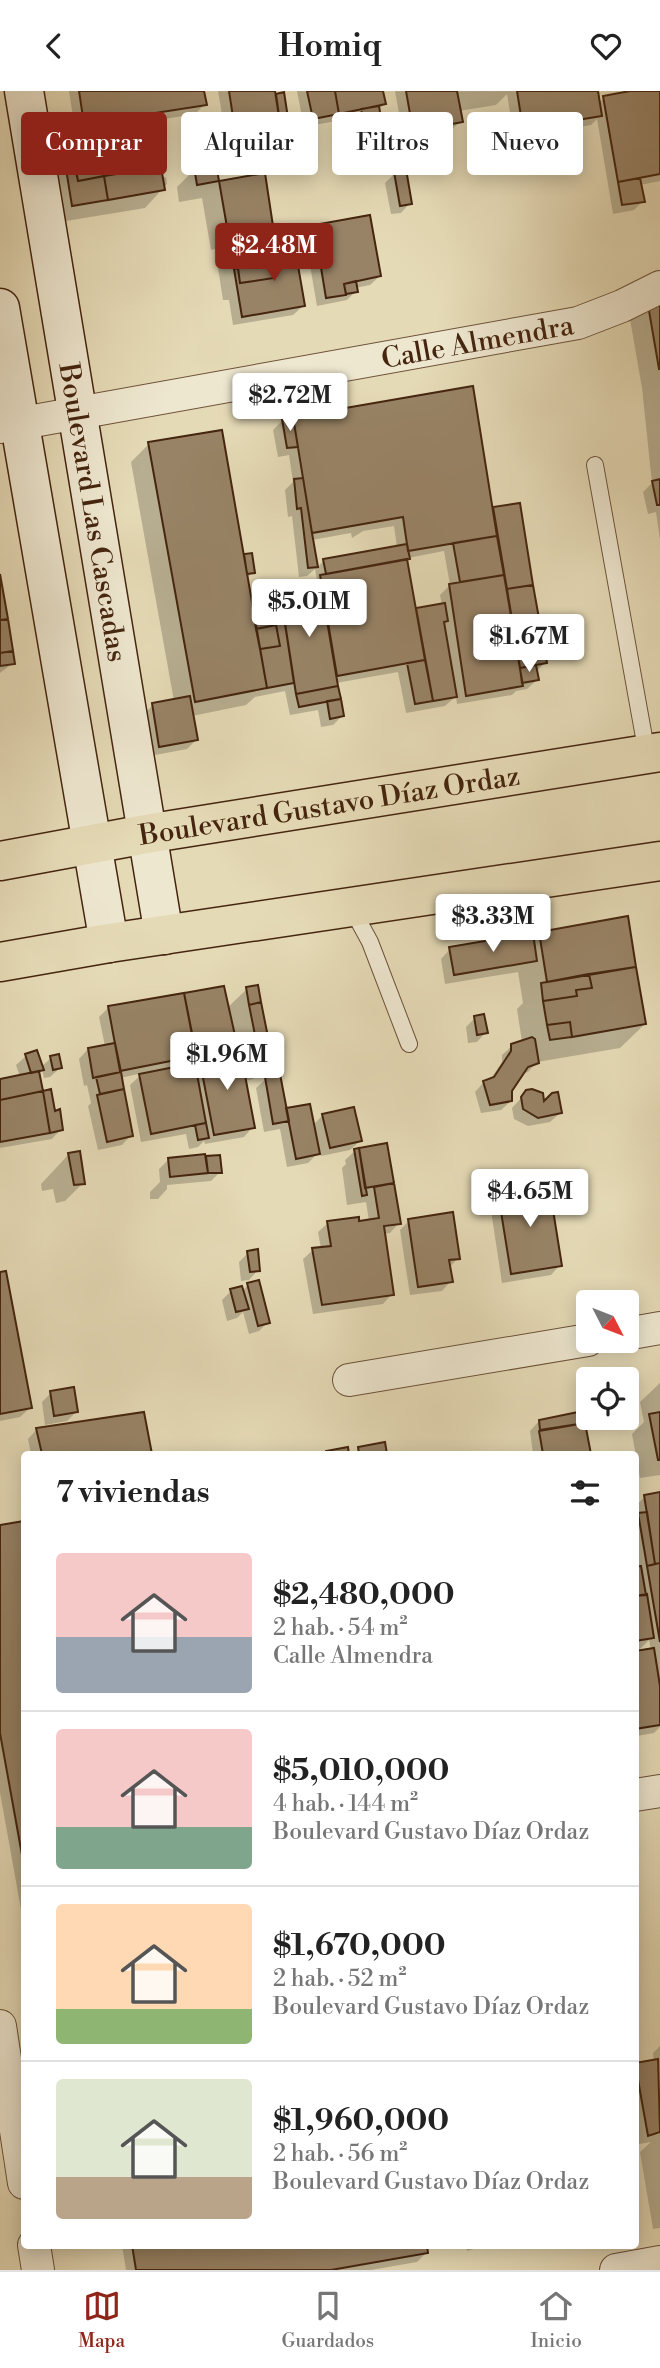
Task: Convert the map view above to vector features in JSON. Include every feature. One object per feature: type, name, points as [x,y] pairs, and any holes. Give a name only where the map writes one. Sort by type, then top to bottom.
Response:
[{"type":"main road","name":"Boulevard Gustavo Díaz Ordaz","points":[[0,861],[146,834],[653,753]]},
{"type":"main road","points":[[0,961],[660,861]]},
{"type":"street","name":"Boulevard Las Cascadas","points":[[24,91],[164,935]]},
{"type":"street","name":"Calle Almendra","points":[[10,425],[578,323],[622,306],[660,287]]},
{"type":"street","name":"Boulevard Las Cascadas","points":[[0,308],[10,425],[109,943]]},
{"type":"street","points":[[639,1332],[660,1328]]},
{"type":"street","points":[[349,1380],[576,1342]]},
{"type":"street","points":[[639,1794],[660,1791]]},
{"type":"street","points":[[0,2026],[21,2163]]},
{"type":"street","points":[[35,2249],[38,2270]]},
{"type":"street","points":[[616,2270],[660,2262]]},
{"type":"lane","points":[[595,465],[653,753]]},
{"type":"lane","points":[[351,907],[370,942],[409,1044]]},
{"type":"building","points":[[79,91],[204,91],[207,105],[162,112],[82,112]]},
{"type":"building","points":[[229,91],[275,91],[278,112],[232,112]]},
{"type":"building","points":[[307,91],[335,91],[339,112],[318,118],[318,112],[312,112]]},
{"type":"building","points":[[335,91],[383,91],[386,104],[339,112]]},
{"type":"building","points":[[406,91],[457,91],[463,122],[453,124],[453,112],[410,112]]},
{"type":"building","points":[[517,91],[598,91],[602,116],[583,119],[583,112],[520,112]]},
{"type":"building","points":[[630,91],[660,91],[660,174],[618,182],[603,96]]},
{"type":"building","points":[[284,92],[287,112],[278,112],[276,94]]},
{"type":"building","points":[[379,106],[380,112],[362,112],[361,109]]},
{"type":"building","points":[[67,175],[77,175],[78,181],[104,176],[108,200],[72,206]]},
{"type":"building","points":[[77,175],[111,175],[78,181]]},
{"type":"building","points":[[162,175],[165,190],[108,200],[104,176]]},
{"type":"building","points":[[195,175],[218,175],[219,181],[197,185]]},
{"type":"building","points":[[265,175],[273,226],[228,233],[219,181]]},
{"type":"building","points":[[395,175],[407,175],[412,204],[400,206]]},
{"type":"building","points":[[640,178],[645,202],[622,205],[618,182]]},
{"type":"building","points":[[370,215],[381,276],[344,284],[346,295],[326,298],[314,225]]},
{"type":"building","points":[[273,226],[280,233],[283,244],[270,247],[266,227]]},
{"type":"building","points":[[266,227],[274,278],[240,283],[233,232]]},
{"type":"building","points":[[292,231],[305,306],[242,317],[234,269],[238,268],[240,283],[274,278],[270,247],[283,244],[280,233]]},
{"type":"building","points":[[356,281],[358,292],[346,294],[344,284]]},
{"type":"building","points":[[660,297],[660,369],[659,369],[647,299]]},
{"type":"building","points":[[473,386],[497,536],[408,551],[403,517],[312,533],[293,417]]},
{"type":"building","points":[[293,417],[298,447],[287,448],[282,419]]},
{"type":"building","points":[[222,430],[267,688],[195,702],[148,442]]},
{"type":"building","points":[[303,478],[318,567],[308,568],[301,508],[297,509],[294,479]]},
{"type":"building","points":[[660,479],[660,505],[657,505],[652,481]]},
{"type":"building","points":[[520,503],[533,585],[507,589],[493,507]]},
{"type":"building","points":[[497,536],[504,575],[460,582],[453,543]]},
{"type":"building","points":[[407,544],[410,559],[326,574],[323,559]]},
{"type":"building","points":[[252,553],[255,573],[247,574],[244,554]]},
{"type":"building","points":[[407,559],[425,660],[337,676],[320,575]]},
{"type":"building","points":[[0,574],[8,619],[0,620]]},
{"type":"building","points":[[504,575],[523,686],[466,696],[449,584]]},
{"type":"building","points":[[321,585],[338,686],[296,694],[280,591]]},
{"type":"building","points":[[533,585],[547,663],[520,668],[507,589]]},
{"type":"building","points":[[280,591],[294,683],[267,688],[260,649],[280,646],[276,625],[256,629],[251,596]]},
{"type":"building","points":[[445,603],[448,621],[444,622],[457,697],[433,701],[416,608]]},
{"type":"building","points":[[8,619],[13,651],[0,653],[0,620]]},
{"type":"building","points":[[276,625],[280,646],[260,649],[256,629]]},
{"type":"building","points":[[13,651],[15,664],[0,666],[0,653]]},
{"type":"building","points":[[425,660],[433,701],[415,704],[407,663]]},
{"type":"building","points":[[536,665],[539,680],[522,683],[520,668]]},
{"type":"building","points":[[338,686],[341,699],[299,707],[296,694]]},
{"type":"building","points":[[190,696],[198,740],[159,747],[152,703]]},
{"type":"building","points":[[341,699],[344,716],[330,719],[327,701]]},
{"type":"building","points":[[628,916],[636,967],[547,982],[539,932]]},
{"type":"building","points":[[533,933],[537,961],[454,975],[449,947]]},
{"type":"building","points":[[636,967],[646,1024],[572,1037],[570,1022],[547,1025],[543,1001],[577,996],[576,990],[592,988],[589,974]]},
{"type":"building","points":[[589,974],[592,988],[576,990],[577,996],[543,1001],[541,983]]},
{"type":"building","points":[[258,985],[261,1002],[249,1005],[246,987]]},
{"type":"building","points":[[224,986],[238,1049],[209,1054],[208,1049],[199,1051],[199,1047],[195,1048],[184,993]]},
{"type":"building","points":[[184,993],[196,1056],[120,1071],[108,1006]]},
{"type":"building","points":[[261,1002],[273,1062],[261,1065],[249,1005]]},
{"type":"building","points":[[484,1014],[488,1033],[477,1035],[474,1016]]},
{"type":"building","points":[[570,1022],[572,1037],[550,1040],[547,1025]]},
{"type":"building","points":[[532,1037],[535,1039],[539,1063],[528,1067],[512,1091],[512,1101],[490,1105],[483,1081],[494,1077],[511,1051],[511,1044]]},
{"type":"building","points":[[115,1043],[121,1072],[93,1078],[88,1048]]},
{"type":"building","points":[[240,1049],[255,1128],[214,1135],[199,1057]]},
{"type":"building","points":[[37,1050],[44,1070],[31,1073],[25,1054]]},
{"type":"building","points":[[59,1054],[62,1068],[53,1070],[50,1056]]},
{"type":"building","points":[[195,1063],[206,1123],[151,1134],[139,1074]]},
{"type":"building","points":[[39,1071],[43,1091],[0,1100],[0,1079]]},
{"type":"building","points":[[121,1072],[124,1089],[100,1094],[96,1077]]},
{"type":"building","points":[[280,1074],[289,1121],[273,1124],[265,1077]]},
{"type":"building","points":[[51,1089],[55,1111],[60,1109],[63,1130],[50,1133],[43,1091]]},
{"type":"building","points":[[124,1089],[133,1136],[107,1142],[97,1095]]},
{"type":"building","points":[[526,1090],[543,1093],[544,1101],[552,1093],[558,1092],[562,1113],[538,1118],[523,1109],[521,1097]]},
{"type":"building","points":[[43,1091],[50,1133],[0,1142],[0,1100]]},
{"type":"building","points":[[310,1104],[320,1154],[296,1159],[286,1108]]},
{"type":"building","points":[[354,1107],[362,1141],[330,1148],[322,1114]]},
{"type":"building","points":[[206,1123],[209,1138],[198,1140],[195,1125]]},
{"type":"building","points":[[387,1143],[394,1183],[365,1188],[359,1148]]},
{"type":"building","points":[[359,1148],[367,1195],[362,1196],[354,1149]]},
{"type":"building","points":[[80,1151],[85,1184],[74,1185],[68,1153]]},
{"type":"building","points":[[205,1154],[208,1173],[170,1177],[168,1158]]},
{"type":"building","points":[[220,1155],[222,1173],[208,1173],[206,1156]]},
{"type":"building","points":[[394,1183],[401,1224],[384,1226],[394,1295],[322,1305],[312,1248],[331,1246],[327,1221],[359,1217],[359,1221],[379,1218],[374,1187]]},
{"type":"building","points":[[549,1185],[562,1266],[511,1274],[498,1193]]},
{"type":"building","points":[[453,1212],[460,1259],[449,1260],[453,1282],[418,1287],[408,1219]]},
{"type":"building","points":[[258,1249],[260,1271],[250,1272],[247,1251]]},
{"type":"building","points":[[6,1271],[32,1408],[0,1414],[0,1272]]},
{"type":"building","points":[[259,1280],[270,1323],[258,1326],[247,1283]]},
{"type":"building","points":[[242,1286],[249,1309],[236,1312],[230,1289]]},
{"type":"building","points":[[74,1387],[78,1412],[54,1416],[50,1391]]},
{"type":"building","points":[[144,1412],[151,1451],[41,1451],[36,1428]]},
{"type":"building","points":[[576,1412],[576,1424],[540,1430],[539,1420]]},
{"type":"building","points":[[660,1412],[660,1460],[658,1460],[649,1414]]},
{"type":"building","points":[[576,1425],[576,1430],[586,1430],[590,1451],[542,1451],[539,1431]]},
{"type":"building","points":[[385,1442],[386,1451],[359,1451],[358,1447]]},
{"type":"building","points":[[348,1447],[349,1451],[326,1451]]},
{"type":"building","points":[[660,1492],[660,1563],[655,1564],[644,1495]]},
{"type":"building","points":[[647,1512],[655,1564],[647,1566],[639,1519],[639,1513]]},
{"type":"building","points":[[21,1522],[21,1849],[0,1733],[0,1525]]},
{"type":"building","points":[[660,1563],[660,1642],[647,1566]]},
{"type":"building","points":[[641,1566],[646,1595],[639,1596]]},
{"type":"building","points":[[647,1594],[654,1638],[639,1640],[639,1595]]},
{"type":"building","points":[[654,1648],[660,1686],[660,1725],[639,1728],[639,1650]]},
{"type":"building","points":[[658,2059],[660,2132],[648,2136],[639,2085],[639,2062]]},
{"type":"building","points":[[133,2249],[428,2249],[428,2253],[331,2270],[136,2270]]}]
